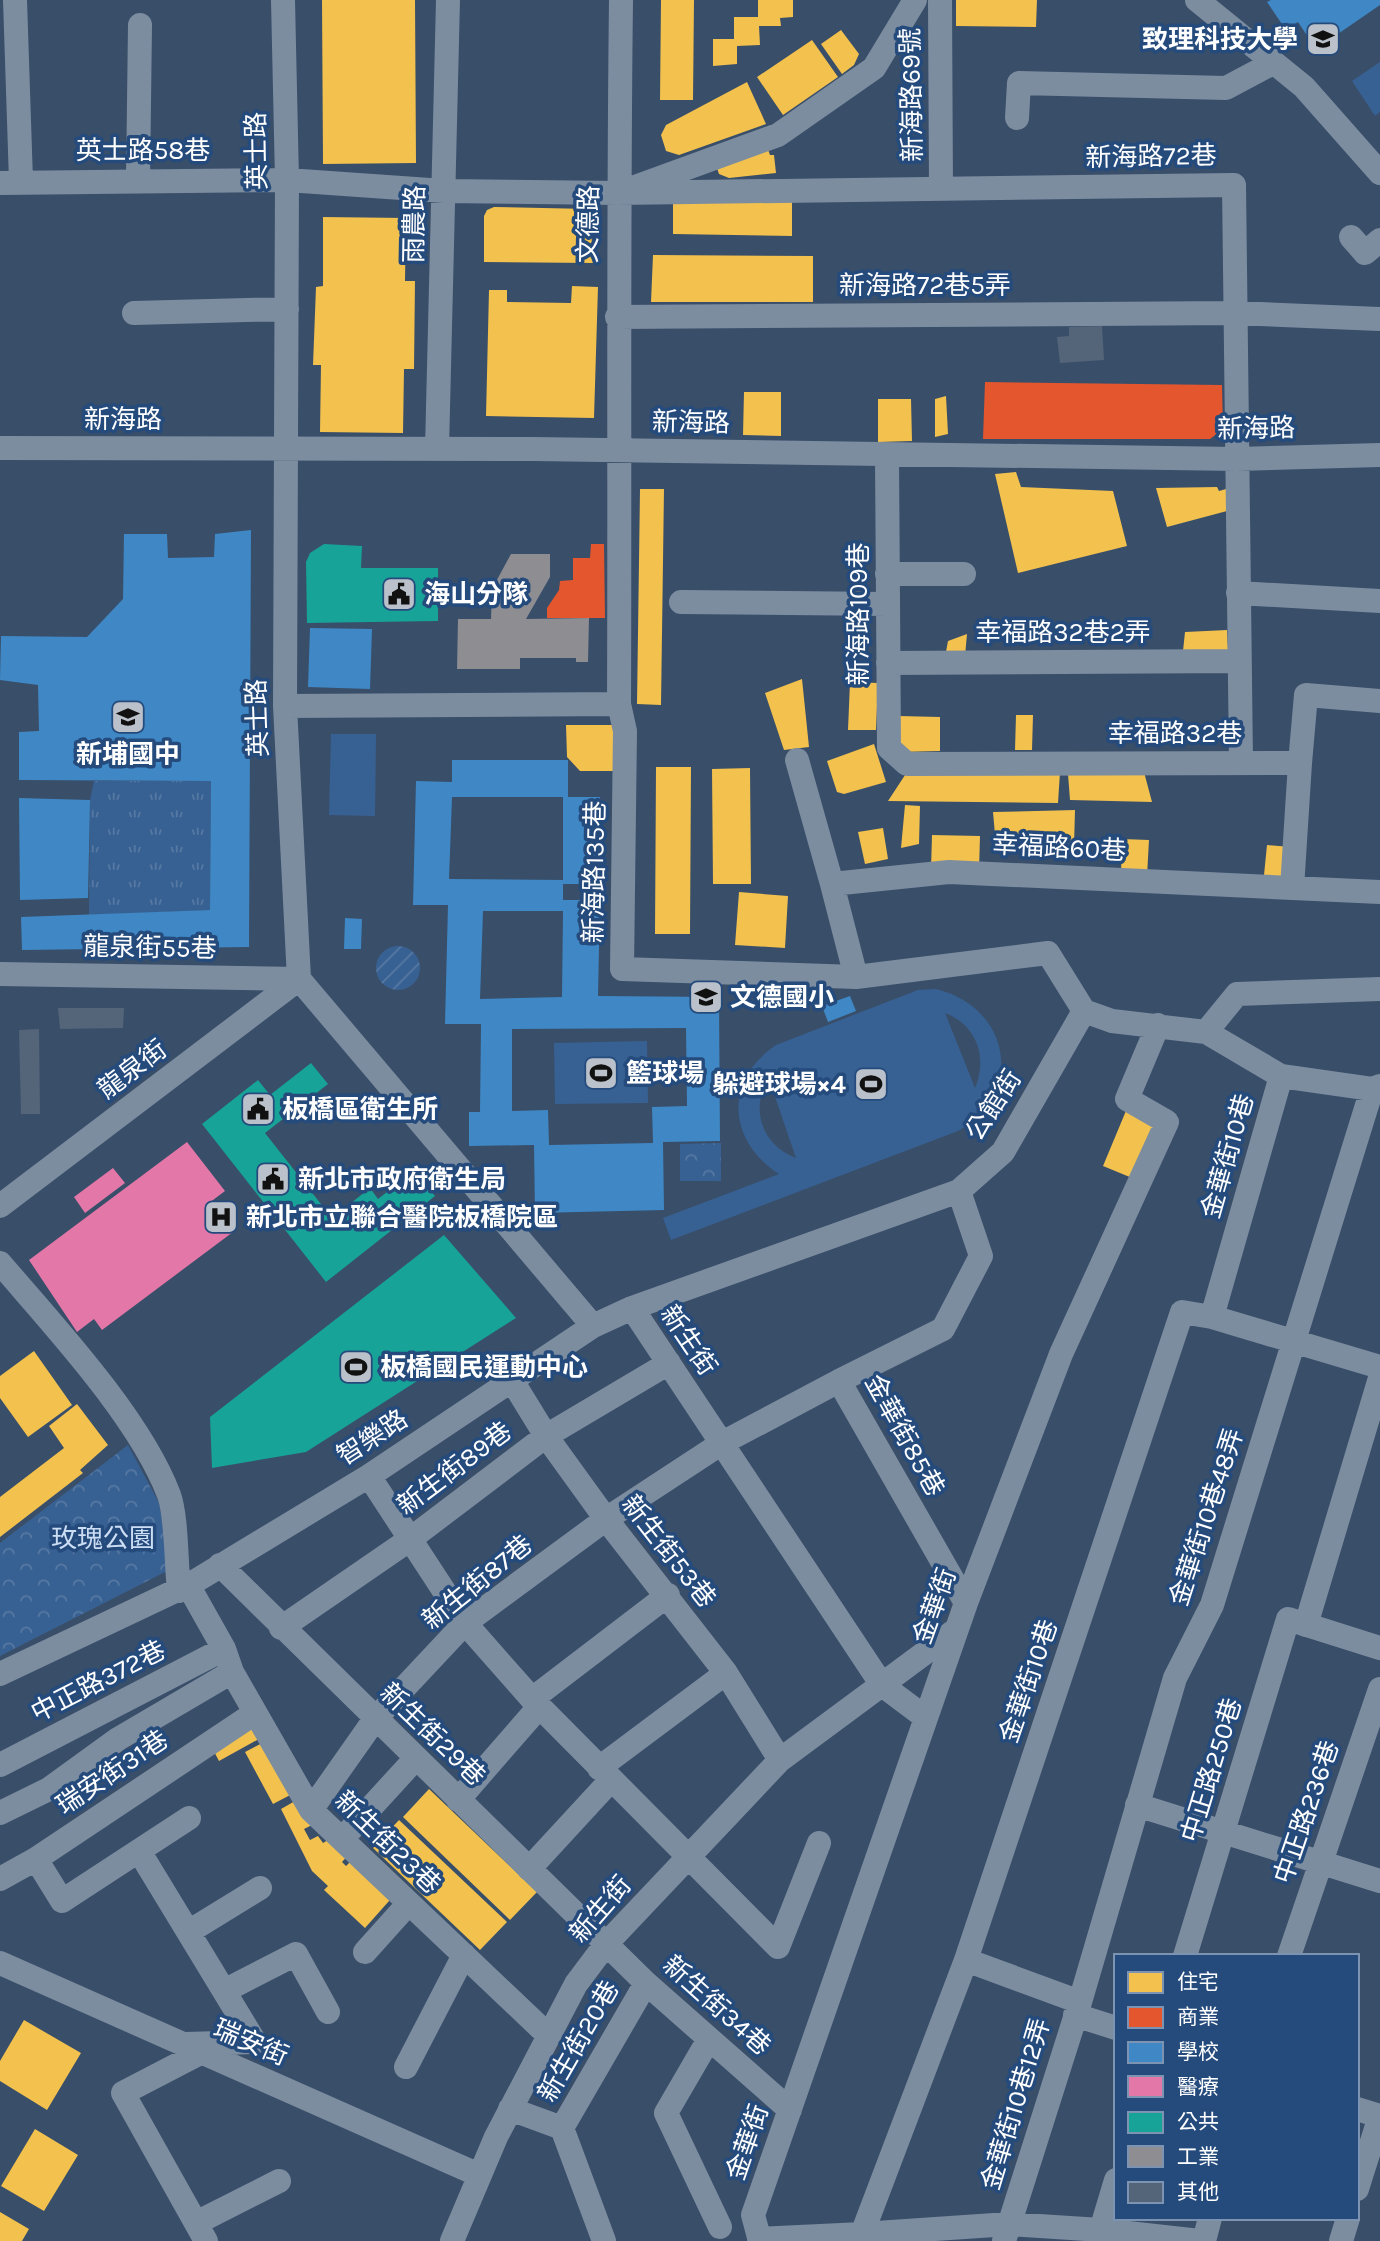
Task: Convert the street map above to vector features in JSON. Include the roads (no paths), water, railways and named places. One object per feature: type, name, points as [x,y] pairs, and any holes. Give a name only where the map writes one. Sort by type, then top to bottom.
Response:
[{"type":"street","points":[[10,182],[8,33],[15,0]]},
{"type":"street","name":"英士路","points":[[283,0],[287,180],[285,706],[299,979]]},
{"type":"street","name":"雨農路","points":[[438,449],[448,0]]},
{"type":"street","name":"文德路","points":[[620,450],[617,317],[621,0]]},
{"type":"street","points":[[618,193],[778,135],[874,68],[915,0]]},
{"type":"street","name":"新海路69號","points":[[940,0],[941,189]]},
{"type":"street","points":[[1197,0],[1304,87],[1380,173]]},
{"type":"street","points":[[138,180],[140,25]]},
{"type":"street","points":[[1017,118],[1019,83],[1226,88],[1273,63]]},
{"type":"street","name":"英士路58巷","points":[[10,182],[287,180],[444,191]]},
{"type":"street","name":"新海路72巷","points":[[444,191],[618,193],[1234,185],[1241,762]]},
{"type":"street","points":[[1352,237],[1365,253],[1380,240]]},
{"type":"street","points":[[134,313],[286,309]]},
{"type":"street","name":"新海路72巷5弄","points":[[617,317],[1234,313],[1380,319]]},
{"type":"street","name":"新海路","points":[[0,448],[620,450],[887,456],[1237,459],[1380,455]]},
{"type":"street","name":"新海路135巷","points":[[620,450],[619,704],[625,731],[622,969],[856,978],[1048,953],[1084,1011]]},
{"type":"street","name":"新海路109巷","points":[[887,456],[889,748],[907,764]]},
{"type":"street","points":[[887,574],[964,574]]},
{"type":"street","points":[[1238,593],[1380,601]]},
{"type":"street","points":[[681,602],[888,604]]},
{"type":"street","name":"幸福路32巷2弄","points":[[888,663],[1239,661]]},
{"type":"street","points":[[1292,888],[1306,695],[1380,701]]},
{"type":"street","points":[[285,706],[619,704]]},
{"type":"street","points":[[797,760],[856,978]]},
{"type":"street","name":"幸福路32巷","points":[[907,764],[1300,763]]},
{"type":"street","name":"幸福路60巷","points":[[832,884],[949,872],[1380,892]]},
{"type":"street","name":"龍泉街55巷","points":[[0,974],[299,979]]},
{"type":"street","points":[[299,979],[593,1326]]},
{"type":"street","name":"龍泉街","points":[[0,1206],[299,979]]},
{"type":"street","points":[[1206,1032],[1237,994],[1380,989]]},
{"type":"street","points":[[1084,1011],[1112,1021],[1206,1032],[1281,1076],[1376,1087]]},
{"type":"street","name":"公館街","points":[[593,1326],[632,1308],[959,1191],[1003,1152],[1084,1011]]},
{"type":"street","name":"金華街","points":[[760,2240],[753,2215],[966,1603],[1061,1354],[1167,1122],[1127,1099],[1158,1025]]},
{"type":"street","name":"金華街10巷","points":[[862,2234],[965,1960],[1182,1312],[1212,1317],[1281,1076]]},
{"type":"street","name":"金華街10巷48弄","points":[[1077,2008],[1175,1678],[1212,1605],[1376,1087]]},
{"type":"street","name":"金華街85巷","points":[[959,1191],[981,1256],[943,1329],[839,1381],[966,1603]]},
{"type":"street","points":[[0,1263],[68,1342],[137,1435],[169,1497],[183,1588]]},
{"type":"street","name":"新生街","points":[[632,1308],[882,1685],[926,1718]]},
{"type":"street","points":[[1212,1317],[1380,1367]]},
{"type":"street","name":"智樂路","points":[[183,1588],[369,1476],[593,1326]]},
{"type":"street","name":"新生街89巷","points":[[281,1628],[409,1540],[546,1436],[669,1363]]},
{"type":"street","points":[[1380,1378],[1306,1625],[1380,1648]]},
{"type":"street","name":"新生街53巷","points":[[511,1380],[546,1436],[606,1519],[668,1595],[726,1673],[780,1759]]},
{"type":"street","name":"新生街87巷","points":[[311,1810],[374,1718],[465,1623],[606,1519],[722,1443],[839,1381]]},
{"type":"street","points":[[369,1476],[465,1623],[535,1703],[778,1947],[819,1843]]},
{"type":"street","name":"新生街29巷","points":[[220,1565],[281,1628],[606,1944]]},
{"type":"street","name":"新生街23巷","points":[[183,1588],[228,1661],[311,1810],[549,2036]]},
{"type":"street","name":"中正路372巷","points":[[0,1674],[183,1588]]},
{"type":"street","points":[[458,1800],[535,1703],[668,1595]]},
{"type":"street","name":"中正路250巷","points":[[1186,1954],[1288,1619],[1306,1625]]},
{"type":"street","name":"新生街","points":[[452,2241],[510,2109],[576,1984],[606,1944],[780,1759],[957,1629]]},
{"type":"street","points":[[0,1813],[49,1789],[228,1661]]},
{"type":"street","name":"中正路372巷","points":[[0,1765],[228,1661]]},
{"type":"street","points":[[529,1869],[605,1774],[726,1673]]},
{"type":"street","name":"中正路236巷","points":[[1290,1954],[1380,1689]]},
{"type":"street","name":"瑞安街31巷","points":[[0,1879],[36,1859],[256,1713]]},
{"type":"street","points":[[342,1839],[416,1758]]},
{"type":"street","points":[[1137,1805],[1380,1881]]},
{"type":"street","points":[[36,1859],[62,1901],[189,1818]]},
{"type":"street","points":[[139,1851],[191,1931],[256,2042],[190,2049],[123,2093],[201,2232],[279,2181]]},
{"type":"street","points":[[191,1931],[260,1888]]},
{"type":"street","points":[[365,1952],[410,1903]]},
{"type":"street","name":"新生街34巷","points":[[606,1944],[646,1983],[790,2110]]},
{"type":"street","points":[[226,1990],[296,1954],[328,2012]]},
{"type":"street","points":[[406,2067],[464,1955]]},
{"type":"street","points":[[965,1960],[1077,2008],[1114,2027]]},
{"type":"street","name":"瑞安街","points":[[0,1963],[480,2175]]},
{"type":"street","name":"新生街20巷","points":[[562,2128],[646,1983]]},
{"type":"street","name":"金華街10巷12弄","points":[[1007,2233],[1077,2008]]},
{"type":"street","points":[[709,2039],[666,2113],[718,2234],[753,2215]]},
{"type":"street","name":"新生街20巷","points":[[510,2109],[562,2128],[604,2241]]},
{"type":"street","points":[[1359,2110],[1380,2116],[1359,2183]]},
{"type":"street","points":[[1087,2233],[1114,2184]]},
{"type":"street","points":[[760,2240],[862,2234],[1087,2233],[1196,2241],[1209,2220]]},
{"type":"street","points":[[1341,2241],[1347,2220]]},
{"type":"place","name":"致理科技大學","points":[[1323,39]]},
{"type":"place","name":"海山分隊","points":[[399,594]]},
{"type":"place","name":"新埔國中","points":[[128,717]]},
{"type":"place","name":"文德國小","points":[[706,997]]},
{"type":"place","name":"籃球場","points":[[601,1073]]},
{"type":"place","name":"躲避球場×4","points":[[871,1084]]},
{"type":"place","name":"板橋區衛生所","points":[[258,1109]]},
{"type":"place","name":"新北市政府衛生局","points":[[273,1179]]},
{"type":"place","name":"新北市立聯合醫院板橋院區","points":[[221,1217]]},
{"type":"place","name":"板橋國民運動中心","points":[[356,1367]]},
{"type":"park label","name":"玫瑰公園","points":[[103,1538]]}]
